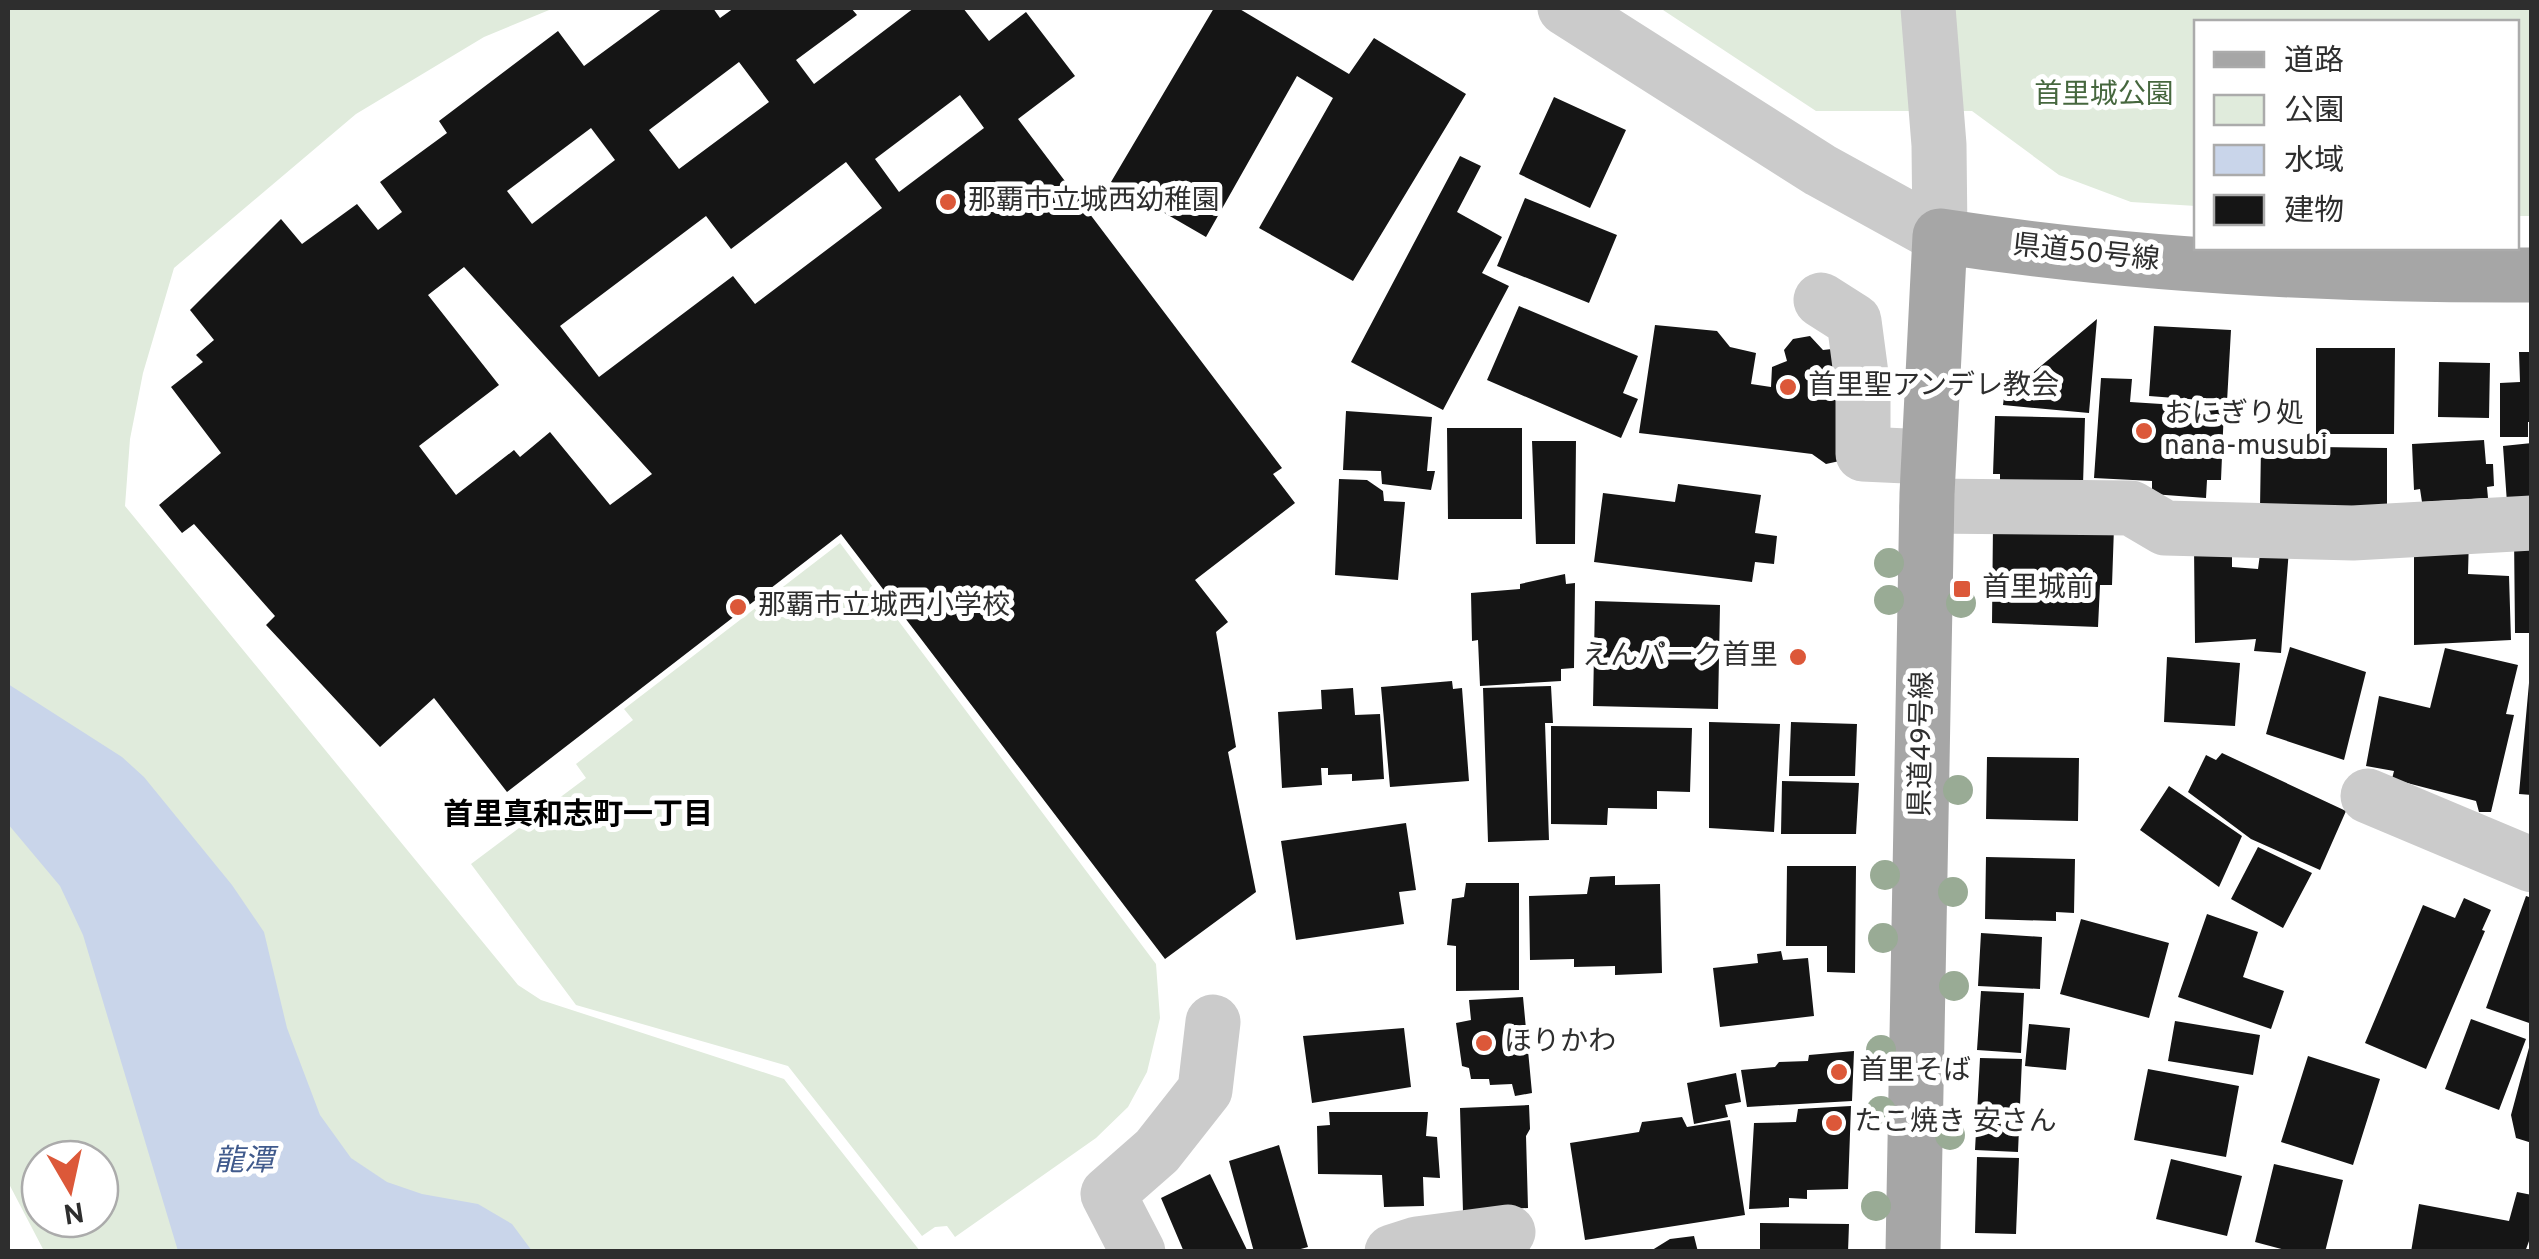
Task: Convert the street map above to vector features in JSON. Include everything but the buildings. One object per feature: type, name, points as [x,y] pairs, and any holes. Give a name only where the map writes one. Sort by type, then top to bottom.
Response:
[{"type":"main road","name":"県道50号線","points":[[1940,236],[2052,253],[2248,269],[2532,275]]},
{"type":"main road","name":"県道49号線","points":[[1913,1252],[1928,486],[1940,236]]},
{"type":"street","points":[[1565,8],[1820,170],[1940,236],[1939,146],[1928,8]]},
{"type":"street","points":[[1821,300],[1854,321],[1863,389],[1863,454],[1870,474],[1928,486],[2132,508],[2165,528],[2353,533],[2532,523]]},
{"type":"street","points":[[2368,796],[2532,865]]},
{"type":"street","points":[[1138,1252],[1108,1194],[1157,1151],[1205,1090],[1213,1022]]},
{"type":"street","points":[[1392,1252],[1417,1244],[1508,1232]]},
{"type":"green space","points":[[8,8],[554,8],[484,37],[356,114],[174,268],[143,373],[130,439],[125,506],[518,985],[541,1000],[784,1079],[920,1251],[44,1251],[38,1239],[120,1239],[120,1139],[20,1139],[20,1205],[8,1182]]},
{"type":"green space","name":"首里城公園","points":[[1660,8],[2531,8],[2531,216],[2519,216],[2519,20],[2194,20],[2194,206],[2131,202],[2059,175],[1972,111],[1816,111]]},
{"type":"green space","points":[[840,543],[1156,964],[1160,1018],[1147,1072],[1128,1107],[1096,1138],[955,1237],[947,1226],[935,1227],[922,1236],[788,1066],[576,1005],[471,864],[586,778],[576,764],[633,720],[624,709]]},
{"type":"water","name":"龍潭","points":[[8,684],[122,757],[144,777],[232,885],[264,932],[287,1028],[320,1115],[351,1158],[387,1182],[422,1194],[478,1204],[512,1224],[532,1251],[178,1251],[83,935],[60,886],[8,824]]},
{"type":"place","name":"那覇市立城西幼稚園","points":[[948,202]]},
{"type":"place","name":"首里聖アンデレ教会","points":[[1788,387]]},
{"type":"place","name":"おにぎり処 nana-musubi","points":[[2144,431]]},
{"type":"place","name":"首里城前","points":[[1962,589]]},
{"type":"place","name":"那覇市立城西小学校","points":[[738,607]]},
{"type":"place","name":"えんパーク首里","points":[[1798,657]]},
{"type":"place","name":"ほりかわ","points":[[1484,1043]]},
{"type":"place","name":"首里そば","points":[[1839,1072]]},
{"type":"place","name":"たこ焼き 安さん","points":[[1834,1123]]},
{"type":"district","name":"首里真和志町一丁目","points":[[578,816]]}]
